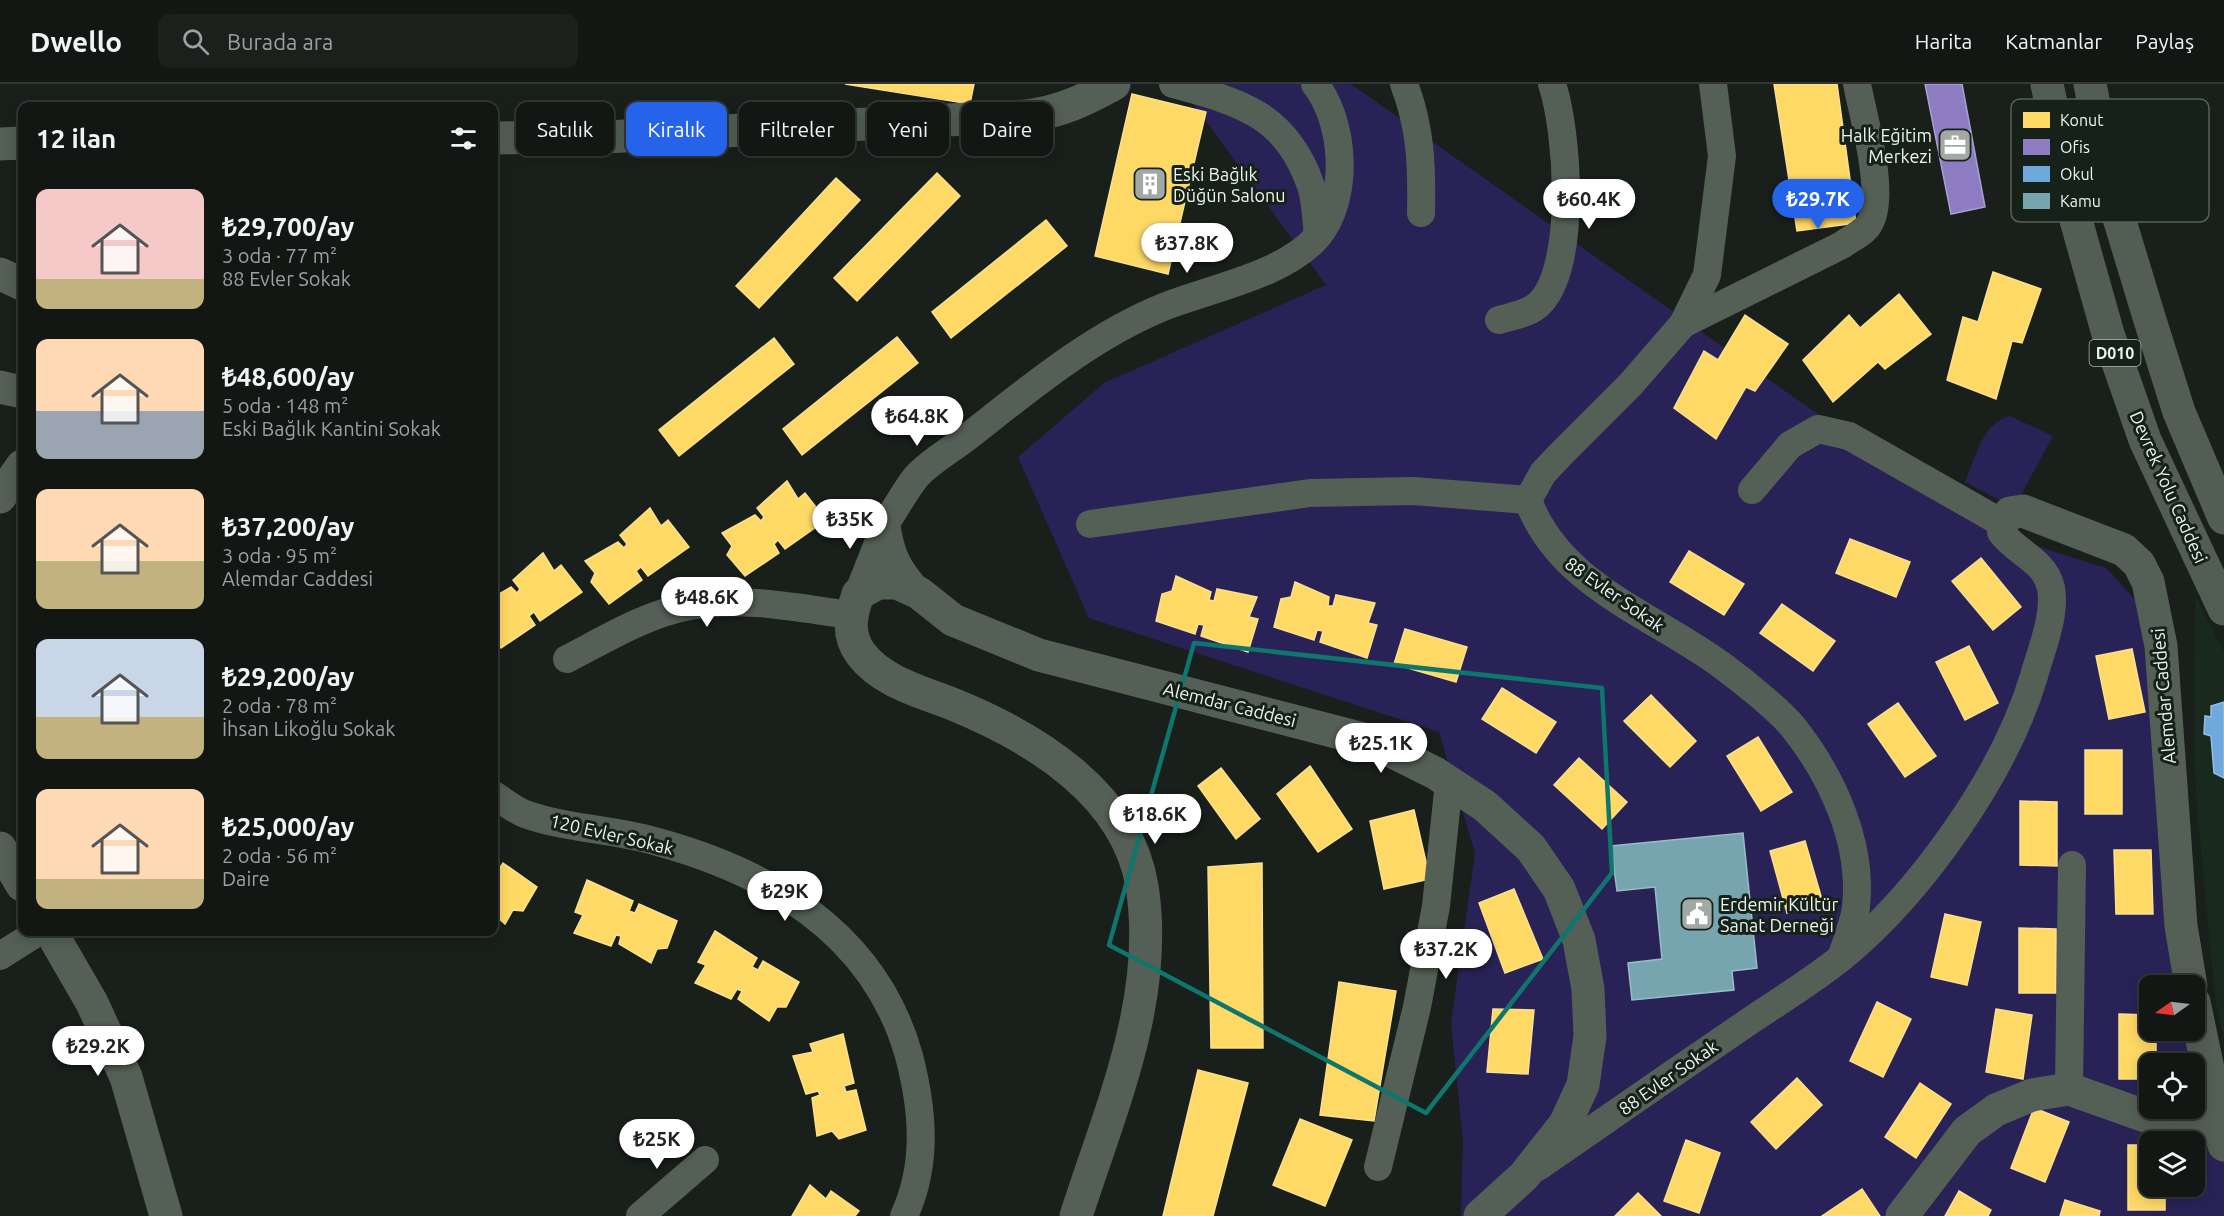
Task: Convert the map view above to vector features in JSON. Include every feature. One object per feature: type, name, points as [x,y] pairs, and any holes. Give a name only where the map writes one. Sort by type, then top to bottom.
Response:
[{"type":"highway","name":"Devrek Yolu Caddesi","points":[[2047,84],[2050,99]]},
{"type":"highway","name":"Devrek Yolu Caddesi","points":[[2090,84],[2093,99]]},
{"type":"highway","name":"Devrek Yolu Caddesi","points":[[2077,222],[2124,380],[2145,440],[2224,609]]},
{"type":"highway","name":"Devrek Yolu Caddesi","points":[[2120,222],[2179,412],[2224,518]]},
{"type":"street","points":[[498,138],[1026,116],[1051,113],[1077,104],[1114,84]]},
{"type":"street","points":[[1173,84],[1226,98],[1261,114],[1293,145],[1312,187],[1318,236]]},
{"type":"street","points":[[1076,1216],[1136,1026],[1147,956],[1142,885],[1124,831],[1086,784],[1037,747],[966,710],[888,678],[861,654],[851,633],[854,604],[886,523],[916,477],[1083,350],[1164,307],[1267,270],[1304,250],[1318,236],[1333,213],[1339,171],[1335,127],[1322,93],[1315,84]]},
{"type":"street","points":[[1404,84],[1413,106],[1423,160],[1421,213]]},
{"type":"street","points":[[1499,320],[1527,312],[1541,302],[1557,275],[1566,239],[1564,163],[1552,84]]},
{"type":"street","points":[[1090,524],[1310,493],[1413,491],[1528,500],[1543,473],[1630,385],[1683,324],[1707,275],[1722,156],[1713,84]]},
{"type":"street","points":[[1683,324],[1842,245],[1866,229],[1876,210],[1876,185],[1857,84]]},
{"type":"street","points":[[0,144],[18,143]]},
{"type":"street","points":[[0,274],[18,282]]},
{"type":"street","points":[[0,387],[18,391]]},
{"type":"street","points":[[1752,490],[1790,445],[1818,429],[1849,436],[2002,523]]},
{"type":"street","points":[[0,497],[18,472]]},
{"type":"street","name":"88 Evler Sokak","points":[[1528,500],[1537,525],[1564,561],[1608,593],[1724,667],[1792,726],[1830,783],[1848,828],[1856,875],[1856,909],[1841,957]]},
{"type":"street","name":"Alemdar Caddesi","points":[[2002,523],[2010,513],[2023,511],[2107,541],[2124,550],[2139,564],[2148,582],[2161,646],[2181,926],[2190,975]]},
{"type":"street","points":[[886,523],[890,549],[899,570],[919,592]]},
{"type":"street","name":"88 Evler Sokak","points":[[1524,1176],[1841,957],[1894,906],[1942,850],[1996,766],[2028,698],[2052,608],[2051,588],[2045,571],[2005,537],[2001,532],[2002,523]]},
{"type":"street","name":"Alemdar Caddesi","points":[[854,604],[878,583],[897,583],[919,592],[953,620],[1040,655],[1371,741],[1449,782],[1485,806],[1531,848],[1559,889],[1579,940],[1588,988],[1590,1036],[1583,1086],[1565,1124],[1524,1176],[1480,1216]]},
{"type":"street","points":[[567,659],[635,623],[689,606],[749,602],[854,604]]},
{"type":"street","points":[[1378,1167],[1417,1007],[1436,906],[1449,782]]},
{"type":"street","name":"120 Evler Sokak","points":[[498,797],[524,813],[582,829],[653,840],[744,872],[809,909],[862,961],[901,1029],[920,1098],[921,1162],[904,1216]]},
{"type":"street","points":[[0,848],[18,878]]},
{"type":"street","points":[[2069,1089],[2072,865]]},
{"type":"street","points":[[0,956],[32,936]]},
{"type":"street","points":[[53,936],[92,1004],[126,1077],[166,1216]]},
{"type":"street","points":[[1902,1216],[1967,1131],[2005,1106],[2032,1095],[2069,1089],[2210,1139],[2199,1041]]},
{"type":"street","points":[[640,1216],[705,1160]]},
{"type":"highlighted area","points":[[1194,643],[1602,688],[1612,873],[1426,1113],[1109,945]]},
{"type":"shaded area","points":[[1179,84],[1351,84],[1962,516],[2046,549],[2106,568],[2156,622],[2191,975],[2139,975],[2139,1041],[2197,1041],[2200,1053],[2139,1053],[2139,1119],[2205,1119],[2205,1072],[2224,1145],[2224,1216],[1461,1216],[1463,1141],[1451,1023],[1475,853],[1439,732],[1089,618],[1018,457],[1104,383],[1326,285]]},
{"type":"shaded area","points":[[2010,416],[2053,436],[2014,508],[1965,482],[1986,433],[2000,420]]},
{"type":"shaded area","points":[[2195,595],[2224,652],[2224,1038],[2216,1008],[2197,809],[2194,753]]},
{"type":"building: Konut","points":[[845,84],[974,84],[970,102],[961,103]]},
{"type":"building: Konut","points":[[1774,84],[1837,84],[1856,223],[1797,231]]},
{"type":"building: Konut","name":"Eski Bağlık Düğün Salonu","points":[[1132,94],[1206,112],[1168,274],[1095,256]]},
{"type":"building: Konut","points":[[937,173],[960,196],[857,301],[834,278]]},
{"type":"building: Konut","points":[[836,178],[860,200],[759,308],[736,286]]},
{"type":"building: Konut","points":[[1046,220],[1067,246],[951,338],[932,312]]},
{"type":"building: Konut","points":[[1993,272],[2041,289],[2022,343],[2012,341],[1996,399],[1947,380],[1963,317],[1978,322]]},
{"type":"building: Konut","points":[[1899,294],[1931,334],[1885,369],[1878,362],[1833,402],[1803,360],[1849,315],[1860,328]]},
{"type":"building: Konut","points":[[1745,315],[1788,344],[1755,391],[1746,387],[1716,439],[1674,408],[1704,351],[1718,360]]},
{"type":"building: Konut","points":[[897,337],[918,363],[802,455],[783,429]]},
{"type":"building: Konut","points":[[774,338],[794,364],[679,456],[659,430]]},
{"type":"building: Konut","points":[[787,481],[798,499],[805,493],[826,520],[785,549],[778,540],[774,544],[779,553],[745,576],[727,555],[732,546],[722,533],[755,515],[761,521],[764,517],[757,508]]},
{"type":"building: Konut","points":[[650,508],[661,526],[668,520],[689,547],[648,576],[641,567],[636,571],[642,580],[609,604],[591,582],[595,573],[585,561],[618,542],[624,548],[627,544],[620,535]]},
{"type":"building: Konut","points":[[1850,539],[1910,562],[1896,597],[1836,573]]},
{"type":"building: Konut","points":[[1689,551],[1744,584],[1724,615],[1670,582]]},
{"type":"building: Konut","points":[[543,553],[554,571],[561,565],[582,592],[540,621],[534,612],[529,616],[535,625],[501,648],[498,644],[498,595],[511,587],[517,593],[520,589],[513,580]]},
{"type":"building: Konut","points":[[1981,558],[2021,607],[1993,630],[1952,581]]},
{"type":"building: Konut","points":[[1176,576],[1211,592],[1209,600],[1214,601],[1217,589],[1257,597],[1249,617],[1258,619],[1248,652],[1201,636],[1204,625],[1198,624],[1195,634],[1156,621],[1162,594],[1172,591]]},
{"type":"building: Konut","points":[[1295,582],[1329,597],[1328,606],[1333,606],[1336,595],[1375,603],[1368,623],[1377,625],[1367,658],[1320,642],[1323,631],[1317,630],[1314,640],[1274,627],[1281,599],[1291,597]]},
{"type":"building: Konut","points":[[1782,604],[1835,641],[1813,671],[1760,633]]},
{"type":"building: Konut","points":[[1405,629],[1467,647],[1456,682],[1394,664]]},
{"type":"building: Konut","points":[[1969,646],[1998,703],[1965,720],[1936,662]]},
{"type":"building: Konut","points":[[2132,649],[2145,712],[2109,719],[2096,656]]},
{"type":"building: Konut","points":[[1502,688],[1556,722],[1536,753],[1482,719]]},
{"type":"building: Konut","points":[[1651,695],[1696,741],[1670,767],[1624,721]]},
{"type":"building: Konut","points":[[1898,703],[1936,756],[1905,777],[1868,724]]},
{"type":"building: Konut","points":[[1758,737],[1792,792],[1761,811],[1727,756]]},
{"type":"building: Konut","points":[[2085,750],[2122,750],[2122,814],[2085,814]]},
{"type":"building: Konut","points":[[1579,758],[1627,802],[1602,829],[1554,785]]},
{"type":"building: Konut","points":[[1310,766],[1352,829],[1318,852],[1277,794]]},
{"type":"building: Konut","points":[[1221,768],[1260,819],[1236,839],[1198,786]]},
{"type":"building: Konut","points":[[2020,801],[2057,802],[2057,866],[2020,865]]},
{"type":"building: Konut","points":[[1414,810],[1430,879],[1384,889],[1370,821]]},
{"type":"building: Konut","points":[[1805,841],[1823,903],[1787,913],[1770,851]]},
{"type":"building: Konut","points":[[2114,850],[2151,850],[2153,914],[2116,914]]},
{"type":"building: Konut","points":[[503,863],[537,887],[523,911],[513,910],[505,924],[498,918],[498,870]]},
{"type":"building: Konut","points":[[1262,863],[1263,1048],[1211,1048],[1208,867]]},
{"type":"building: Konut","points":[[587,880],[633,901],[629,911],[635,913],[639,904],[677,921],[667,948],[657,949],[651,963],[619,944],[621,936],[616,935],[611,946],[574,933],[583,915],[575,912]]},
{"type":"building: Konut","points":[[1514,889],[1543,959],[1505,973],[1479,903]]},
{"type":"building: Konut","points":[[1945,914],[1981,922],[1967,985],[1931,977]]},
{"type":"building: Konut","points":[[2019,928],[2056,929],[2056,993],[2019,993]]},
{"type":"building: Konut","points":[[715,931],[757,958],[752,967],[758,970],[763,961],[799,982],[786,1007],[777,1007],[769,1021],[738,999],[742,991],[737,989],[731,999],[695,983],[706,965],[698,962]]},
{"type":"building: Konut","points":[[1339,982],[1396,991],[1374,1121],[1320,1115]]},
{"type":"building: Konut","points":[[1877,1002],[1911,1019],[1883,1077],[1850,1061]]},
{"type":"building: Konut","points":[[1493,1009],[1534,1010],[1528,1074],[1487,1072]]},
{"type":"building: Konut","points":[[1996,1009],[2032,1015],[2023,1079],[1986,1072]]},
{"type":"building: Konut","points":[[2119,1014],[2139,1015],[2139,1041],[2156,1041],[2156,1053],[2139,1053],[2139,1079],[2119,1079]]},
{"type":"building: Konut","points":[[843,1034],[854,1083],[844,1086],[846,1092],[856,1090],[866,1130],[839,1139],[832,1131],[817,1136],[812,1098],[820,1095],[818,1091],[806,1094],[793,1056],[813,1052],[810,1044]]},
{"type":"building: Konut","points":[[1198,1070],[1248,1083],[1213,1216],[1163,1216]]},
{"type":"building: Konut","points":[[1797,1078],[1822,1105],[1776,1149],[1751,1122]]},
{"type":"building: Konut","points":[[1920,1083],[1951,1104],[1916,1158],[1885,1137]]},
{"type":"building: Konut","points":[[2034,1108],[2069,1122],[2045,1182],[2011,1168]]},
{"type":"building: Konut","points":[[1300,1119],[1352,1140],[1325,1206],[1273,1185]]},
{"type":"building: Konut","points":[[1686,1140],[1720,1153],[1699,1213],[1664,1201]]},
{"type":"building: Konut","points":[[2128,1145],[2139,1145],[2139,1197],[2165,1197],[2165,1210],[2128,1210]]},
{"type":"building: Konut","points":[[810,1185],[826,1199],[831,1191],[859,1211],[855,1216],[792,1216]]},
{"type":"building: Konut","points":[[1862,1189],[1880,1216],[1822,1216]]},
{"type":"building: Konut","points":[[1959,1191],[1991,1210],[1988,1216],[1945,1216]]},
{"type":"building: Konut","points":[[1638,1193],[1661,1216],[1615,1216]]},
{"type":"building: Konut","points":[[2065,1200],[2100,1211],[2099,1216],[2060,1216]]},
{"type":"building: Ofis","name":"Halk Eğitim Merkezi","points":[[1925,84],[1962,84],[1985,207],[1951,214]]},
{"type":"building: Okul","points":[[2224,702],[2224,778],[2214,773],[2211,736],[2204,734],[2205,716],[2211,717],[2211,706]]},
{"type":"building: Kamu","points":[[1743,833],[1757,968],[1732,971],[1734,990],[1632,1000],[1628,963],[1662,959],[1655,887],[1617,891],[1611,846]]},
{"type":"place","name":"Halk Eğitim Merkezi","points":[[1955,145]]},
{"type":"place","name":"Eski Bağlık Düğün Salonu","points":[[1150,184]]},
{"type":"place","name":"Erdemir Kültür Sanat Derneği","points":[[1697,914]]}]
